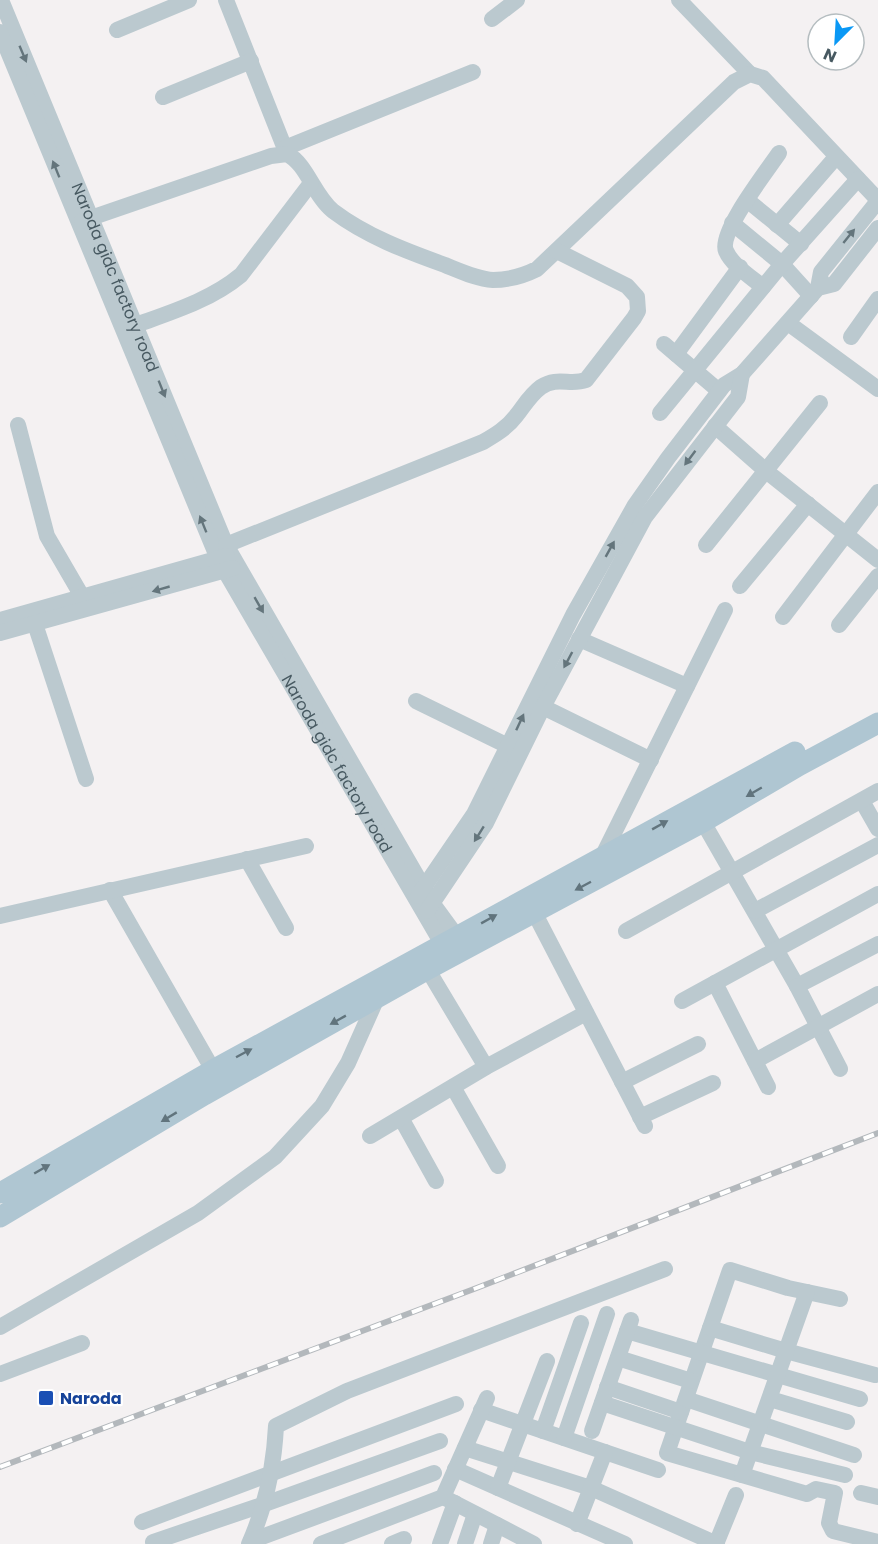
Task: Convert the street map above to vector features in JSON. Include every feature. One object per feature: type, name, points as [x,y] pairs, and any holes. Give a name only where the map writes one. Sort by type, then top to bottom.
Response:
[{"type":"main road","points":[[0,1193],[213,1070],[424,964],[602,857],[878,708]]},
{"type":"main road","points":[[454,947],[534,912],[703,822],[800,765],[878,723]]},
{"type":"main road","points":[[0,1217],[204,1095],[377,998],[424,964]]},
{"type":"street","name":"Naroda gidc factory road","points":[[1,0],[85,220],[227,559],[429,909],[454,947]]},
{"type":"street","points":[[117,30],[189,0]]},
{"type":"street","points":[[226,0],[286,151],[298,162],[319,196],[333,210],[386,243],[492,280],[523,276],[537,269],[734,81],[750,74]]},
{"type":"street","points":[[492,19],[516,0]]},
{"type":"street","points":[[420,893],[474,814],[573,615],[635,505],[724,385],[742,374],[814,292],[821,272],[878,200],[763,78],[750,74],[679,0]]},
{"type":"street","name":"Naroda gidc factory road","points":[[1,39],[85,220],[100,242],[136,325],[227,559]]},
{"type":"street","points":[[163,98],[251,62]]},
{"type":"street","points":[[85,220],[286,151],[473,72]]},
{"type":"street","points":[[763,287],[731,259],[724,248],[726,233],[779,153]]},
{"type":"street","points":[[777,225],[836,157]]},
{"type":"street","points":[[660,413],[782,264],[858,179]]},
{"type":"street","points":[[136,325],[229,285],[241,274],[311,183]]},
{"type":"street","points":[[747,200],[801,244]]},
{"type":"street","points":[[732,223],[814,292]]},
{"type":"street","points":[[814,292],[834,284],[878,228]]},
{"type":"street","points":[[0,633],[35,624],[227,559],[483,442],[509,424],[528,399],[541,387],[558,380],[574,382],[586,380],[634,318],[638,311],[637,297],[627,286],[557,251]]},
{"type":"street","points":[[719,391],[670,349],[740,267]]},
{"type":"street","points":[[851,337],[878,299]]},
{"type":"street","points":[[788,323],[878,389]]},
{"type":"street","points":[[429,909],[486,823],[543,707],[645,517],[738,397],[742,374]]},
{"type":"street","points":[[706,545],[820,403]]},
{"type":"street","points":[[18,425],[47,536],[83,598]]},
{"type":"street","points":[[715,426],[766,471],[878,560]]},
{"type":"street","points":[[783,617],[878,492]]},
{"type":"street","points":[[740,586],[808,504]]},
{"type":"street","points":[[0,620],[227,559]]},
{"type":"street","points":[[839,625],[878,576]]},
{"type":"street","points":[[602,857],[725,610]]},
{"type":"street","points":[[35,624],[86,779]]},
{"type":"street","points":[[579,639],[687,686]]},
{"type":"street","points":[[416,701],[508,746]]},
{"type":"street","points":[[543,707],[651,760]]},
{"type":"street","points":[[626,931],[878,791]]},
{"type":"street","points":[[862,801],[878,829]]},
{"type":"street","points":[[703,822],[797,986],[840,1069]]},
{"type":"street","points":[[755,911],[878,845]]},
{"type":"street","points":[[0,916],[306,846]]},
{"type":"street","points":[[247,859],[286,928]]},
{"type":"street","points":[[110,890],[213,1070]]},
{"type":"street","points":[[682,1001],[878,894]]},
{"type":"street","points":[[534,912],[642,1122],[713,1083]]},
{"type":"street","points":[[797,986],[878,944]]},
{"type":"street","points":[[424,964],[486,1067]]},
{"type":"street","points":[[715,983],[768,1087]]},
{"type":"street","points":[[755,1061],[878,994]]},
{"type":"street","points":[[0,1326],[198,1213],[276,1157],[322,1106],[348,1063],[377,998]]},
{"type":"street","points":[[370,1136],[486,1067],[586,1013]]},
{"type":"street","points":[[622,1082],[698,1044]]},
{"type":"street","points":[[453,1087],[498,1166]]},
{"type":"street","points":[[401,1118],[436,1181]]},
{"type":"street","points":[[251,1543],[275,1452],[276,1426],[347,1392],[665,1269]]},
{"type":"street","points":[[840,1299],[730,1270],[667,1453],[807,1494],[816,1489],[835,1493],[829,1523],[833,1531],[878,1542]]},
{"type":"street","points":[[742,1475],[807,1292]]},
{"type":"street","points":[[564,1438],[607,1314]]},
{"type":"street","points":[[543,1431],[581,1323]]},
{"type":"street","points":[[592,1431],[629,1325],[702,1353],[860,1399]]},
{"type":"street","points":[[710,1328],[875,1375]]},
{"type":"street","points":[[0,1374],[82,1343]]},
{"type":"street","points":[[618,1358],[691,1381]]},
{"type":"street","points":[[498,1488],[547,1361]]},
{"type":"street","points":[[607,1387],[680,1413],[750,1452],[845,1475]]},
{"type":"street","points":[[770,1399],[847,1422]]},
{"type":"street","points":[[602,1403],[760,1424],[854,1455]]},
{"type":"street","points":[[142,1522],[456,1404]]},
{"type":"street","points":[[440,1544],[455,1469],[484,1404],[523,1424],[658,1470]]},
{"type":"street","points":[[153,1542],[440,1441]]},
{"type":"street","points":[[465,1448],[591,1488],[717,1544],[736,1495]]},
{"type":"street","points":[[577,1524],[605,1452]]},
{"type":"street","points":[[455,1469],[625,1544]]},
{"type":"street","points":[[251,1543],[434,1473]]},
{"type":"street","points":[[861,1493],[878,1497]]},
{"type":"street","points":[[321,1544],[449,1500],[534,1544]]},
{"type":"street","points":[[465,1544],[475,1514]]},
{"type":"street","points":[[490,1544],[497,1525]]},
{"type":"railway","points":[[0,1467],[474,1289],[878,1133]]},
{"type":"place","name":"Naroda","points":[[46,1398]]}]
